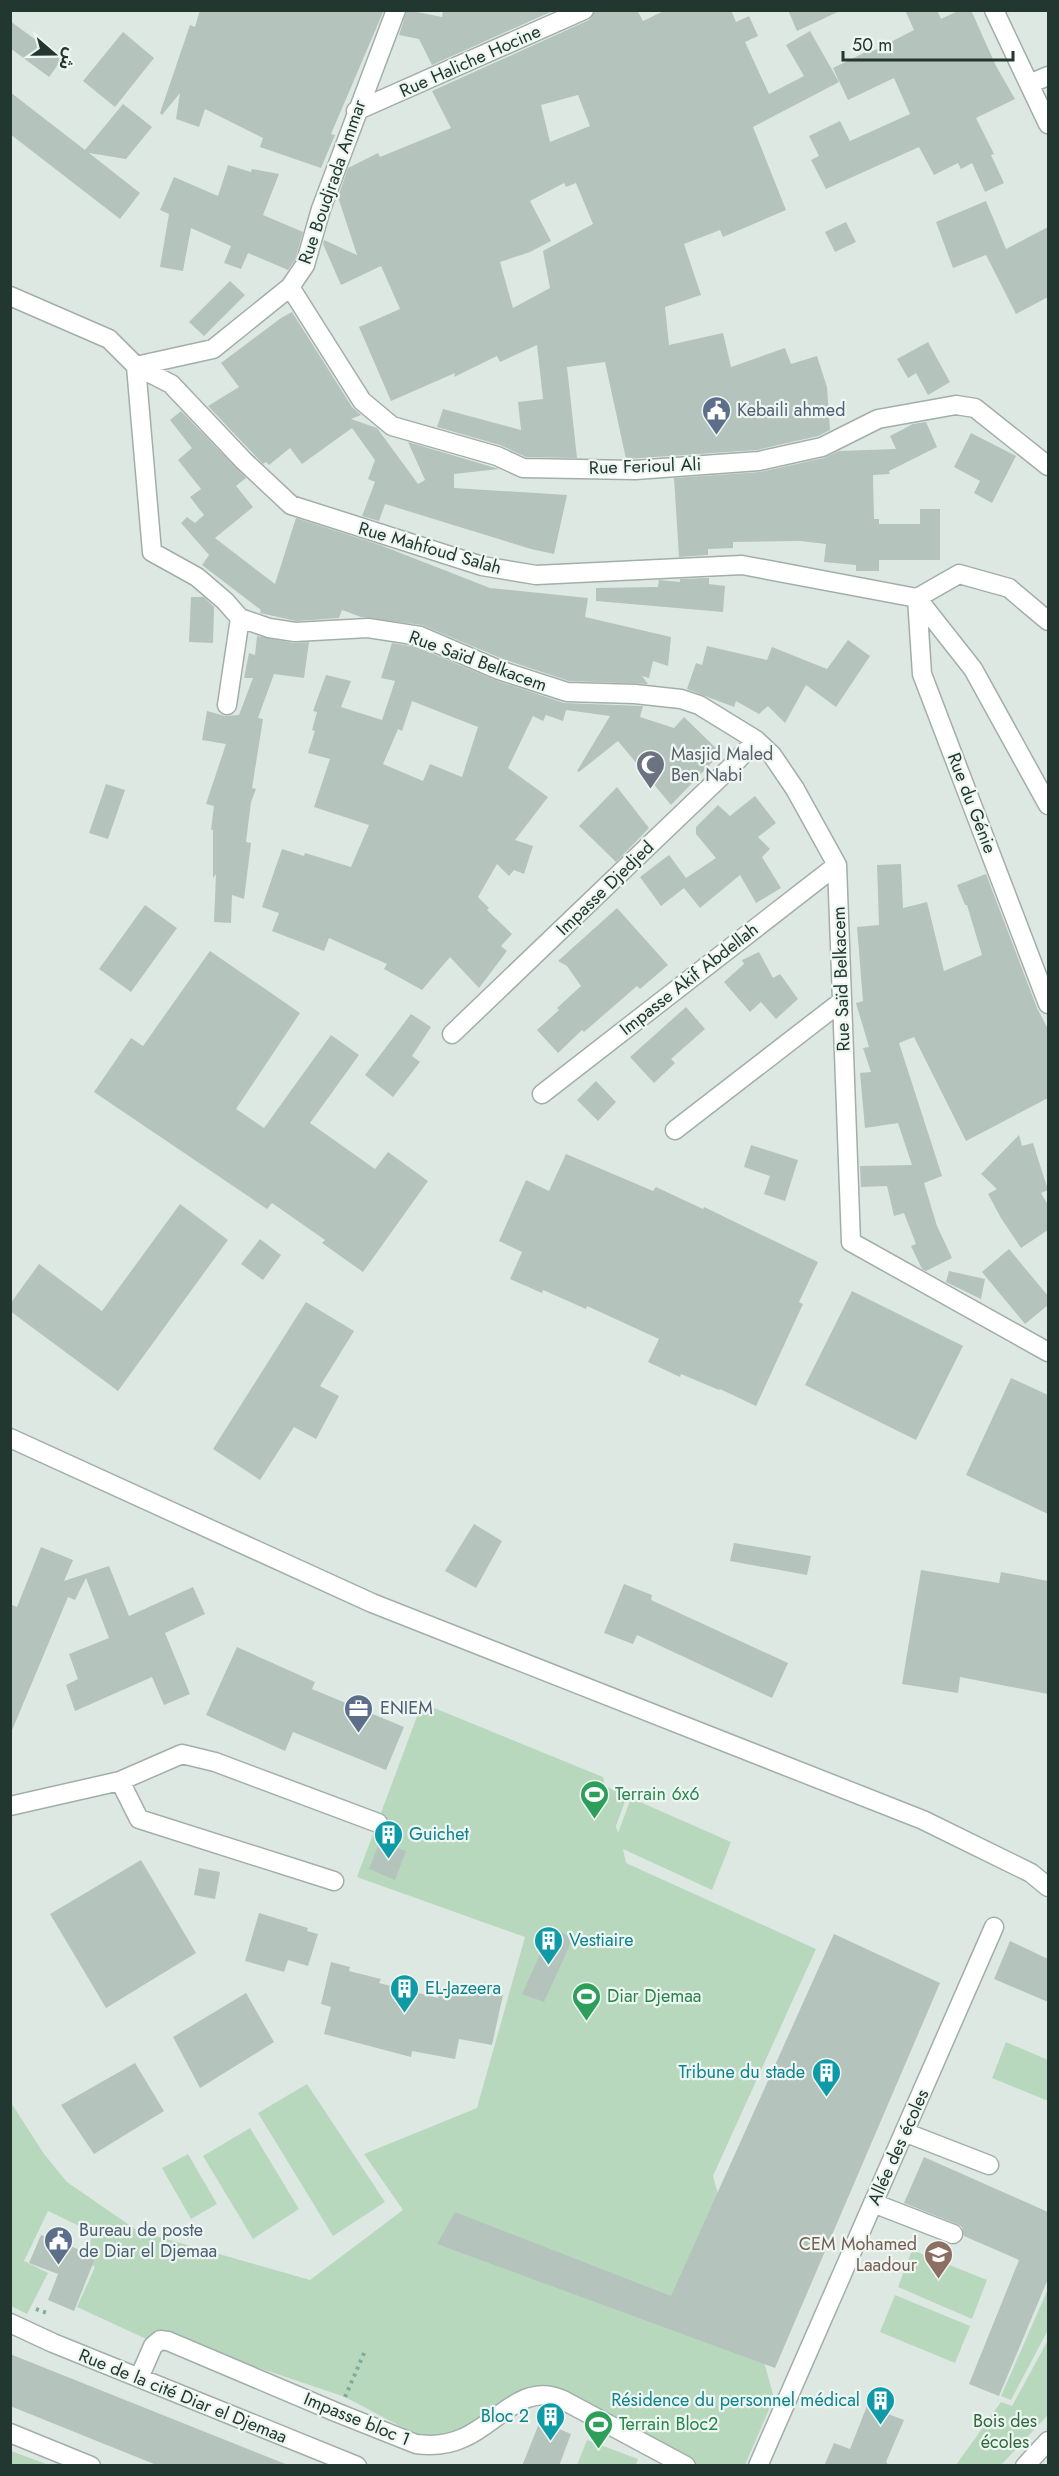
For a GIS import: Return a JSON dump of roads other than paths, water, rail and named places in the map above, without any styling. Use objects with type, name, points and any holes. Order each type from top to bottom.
[{"type":"street","name":"Rue Boudjrada Ammar","points":[[136,366],[213,349],[290,287],[305,265],[321,209],[356,111],[396,10]]},
{"type":"street","name":"Rue Haliche Hocine","points":[[356,111],[584,10]]},
{"type":"street","points":[[994,10],[1048,124]]},
{"type":"street","points":[[1029,84],[1048,76]]},
{"type":"street","name":"Rue Ferioul Ali","points":[[290,287],[362,401],[392,426],[497,456],[523,468],[635,470],[759,461],[822,447],[878,419],[956,405],[975,408],[1048,466]]},
{"type":"street","name":"Rue Mahfoud Salah","points":[[10,296],[108,339],[136,366],[171,384],[244,461],[291,505],[482,566],[536,575],[742,565],[917,598]]},
{"type":"street","name":"Rue Saïd Belkacem","points":[[136,366],[152,552],[197,577],[225,601],[240,618],[268,628],[295,632],[368,628],[420,636],[499,670],[567,692],[635,694],[690,702],[699,705],[756,740],[772,755],[795,789],[837,865],[851,1242],[1048,1352]]},
{"type":"street","points":[[1048,622],[1009,588],[960,574],[917,598],[973,669],[1048,806]]},
{"type":"street","name":"Rue du Génie","points":[[917,598],[922,674],[1048,1004]]},
{"type":"street","points":[[227,705],[240,618]]},
{"type":"street","name":"Impasse Djedjed","points":[[452,1034],[732,766],[756,740]]},
{"type":"street","name":"Impasse Akif Abdellah","points":[[542,1094],[837,865]]},
{"type":"street","points":[[675,1130],[842,1001]]},
{"type":"street","points":[[10,1438],[372,1603],[923,1820],[1031,1873],[1048,1887]]},
{"type":"street","points":[[10,1806],[120,1781],[182,1754],[215,1762],[378,1823]]},
{"type":"street","points":[[120,1781],[139,1819],[334,1881]]},
{"type":"street","name":"Allée des écoles","points":[[758,2466],[994,1928]]},
{"type":"street","points":[[904,2132],[989,2165]]},
{"type":"street","points":[[873,2203],[953,2234]]},
{"type":"street","name":"Rue de la cité Diar el Djemaa","points":[[10,2323],[53,2343],[357,2466]]},
{"type":"street","name":"Impasse bloc 1","points":[[139,2378],[153,2346],[160,2340],[168,2340],[338,2413],[417,2444],[428,2445],[453,2442],[464,2438],[518,2402],[536,2395],[545,2395],[563,2400],[686,2466]]},
{"type":"street","points":[[10,2433],[91,2466]]},
{"type":"street","points":[[1025,2466],[1048,2441]]},
{"type":"place","name":"Kebaili ahmed","points":[[716,436]]},
{"type":"place","name":"Masjid Maled Ben Nabi","points":[[650,790]]},
{"type":"place","name":"ENIEM","points":[[359,1734]]},
{"type":"place","name":"Terrain 6x6","points":[[594,1820]]},
{"type":"place","name":"Guichet","points":[[388,1860]]},
{"type":"place","name":"Vestiaire","points":[[548,1966]]},
{"type":"place","name":"EL-Jazeera","points":[[404,2014]]},
{"type":"place","name":"Diar Djemaa","points":[[586,2022]]},
{"type":"place","name":"Tribune du stade","points":[[826,2098]]},
{"type":"place","name":"Bureau de poste de Diar el Djemaa","points":[[58,2266]]},
{"type":"place","name":"CEM Mohamed Laadour","points":[[938,2280]]},
{"type":"place","name":"Résidence du personnel médical","points":[[881,2426]]},
{"type":"place","name":"Bloc 2","points":[[550,2442]]},
{"type":"place","name":"Terrain Bloc2","points":[[598,2450]]},
{"type":"park label","name":"Bois des écoles","points":[[1005,2431]]}]
